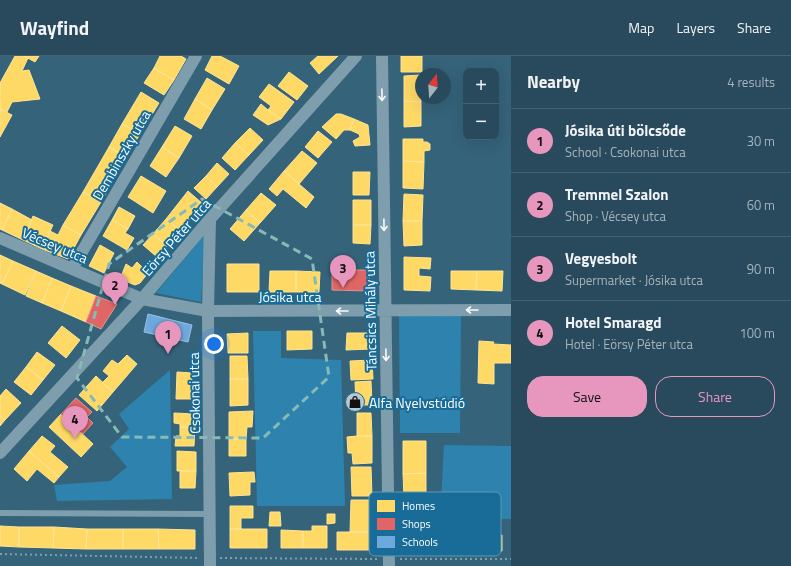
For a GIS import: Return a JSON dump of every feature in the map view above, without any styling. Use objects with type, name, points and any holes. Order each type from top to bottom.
[{"type":"street","name":"Dembinszky utca","points":[[72,269],[196,56]]},
{"type":"street","name":"Eörsy Péter utca","points":[[0,453],[142,299],[210,219],[356,56]]},
{"type":"street","name":"Táncsics Mihály utca","points":[[382,56],[388,492]]},
{"type":"street","name":"Csokonai utca","points":[[210,219],[208,311],[210,562]]},
{"type":"street","name":"Vécsey utca","points":[[0,238],[142,299]]},
{"type":"street","name":"Jósika utca","points":[[142,299],[208,311],[511,310]]},
{"type":"lane","points":[[0,513],[210,514]]},
{"type":"path","points":[[0,554],[210,562],[389,562],[511,559]]},
{"type":"highlighted area","points":[[202,199],[312,259],[329,377],[263,438],[122,437],[77,378],[109,264]]},
{"type":"shaded area","points":[[205,234],[201,302],[156,293]]},
{"type":"shaded area","points":[[399,313],[461,313],[460,433],[400,433]]},
{"type":"shaded area","points":[[253,331],[281,331],[281,358],[341,360],[345,506],[257,506]]},
{"type":"shaded area","points":[[170,370],[172,499],[57,501],[54,485],[110,481],[127,467],[110,447],[129,429],[119,414]]},
{"type":"shaded area","points":[[444,445],[511,446],[511,519],[501,519],[501,492],[441,492]]},
{"type":"building: Homes","points":[[15,56],[24,56],[28,58],[22,71],[29,70],[40,99],[12,102],[7,112],[0,109],[0,83]]},
{"type":"building: Homes","points":[[24,56],[39,56],[35,62]]},
{"type":"building: Homes","points":[[160,56],[181,56],[186,59],[174,80],[154,68]]},
{"type":"building: Homes","points":[[212,56],[220,56],[239,66],[229,84],[205,70]]},
{"type":"building: Homes","points":[[318,56],[338,56],[319,74],[310,63]]},
{"type":"building: Homes","points":[[401,56],[422,56],[422,68],[415,68],[415,72],[401,72]]},
{"type":"building: Homes","points":[[154,68],[174,80],[164,95],[144,83]]},
{"type":"building: Homes","points":[[289,72],[308,86],[297,100],[278,86]]},
{"type":"building: Homes","points":[[415,75],[415,102],[404,101],[404,76]]},
{"type":"building: Homes","points":[[207,78],[225,89],[212,110],[195,99]]},
{"type":"building: Homes","points":[[269,84],[294,102],[281,119],[268,110],[271,106],[259,97]]},
{"type":"building: Homes","points":[[141,92],[159,103],[140,134],[122,124]]},
{"type":"building: Homes","points":[[195,99],[212,110],[201,129],[184,119]]},
{"type":"building: Homes","points":[[404,101],[415,102],[415,104],[421,104],[421,126],[404,127]]},
{"type":"building: Homes","points":[[261,104],[281,119],[268,125],[253,115]]},
{"type":"building: Homes","points":[[0,109],[12,115],[0,137]]},
{"type":"building: Homes","points":[[336,114],[341,114],[354,119],[350,130],[344,130],[336,139],[322,127]]},
{"type":"building: Homes","points":[[354,119],[368,125],[370,145],[355,146],[353,141],[360,137],[359,134],[350,130]]},
{"type":"building: Homes","points":[[122,124],[140,134],[126,157],[109,147]]},
{"type":"building: Homes","points":[[175,126],[192,136],[179,158],[162,147]]},
{"type":"building: Homes","points":[[250,128],[263,140],[249,155],[235,143]]},
{"type":"building: Homes","points":[[318,131],[332,142],[318,158],[305,147]]},
{"type":"building: Homes","points":[[403,139],[423,139],[423,142],[430,144],[430,150],[424,151],[424,162],[403,161]]},
{"type":"building: Homes","points":[[235,143],[249,155],[235,170],[222,158]]},
{"type":"building: Homes","points":[[109,147],[126,157],[101,202],[83,192]]},
{"type":"building: Homes","points":[[162,147],[179,158],[166,177],[150,166]]},
{"type":"building: Homes","points":[[302,151],[317,163],[299,184],[284,171]]},
{"type":"building: Homes","points":[[403,161],[424,162],[423,189],[403,188]]},
{"type":"building: Homes","points":[[217,163],[229,174],[217,187],[206,176]]},
{"type":"building: Homes","points":[[284,171],[314,197],[306,208],[283,189],[277,196],[269,189]]},
{"type":"building: Homes","points":[[353,172],[370,172],[369,195],[353,195]]},
{"type":"building: Homes","points":[[141,176],[166,191],[153,213],[128,197]]},
{"type":"building: Homes","points":[[206,176],[217,187],[206,199],[194,188]]},
{"type":"building: Homes","points":[[188,191],[203,204],[180,231],[166,219]]},
{"type":"building: Homes","points":[[83,192],[101,202],[81,235],[63,225]]},
{"type":"building: Homes","points":[[261,193],[276,205],[260,223],[246,210]]},
{"type":"building: Homes","points":[[404,194],[423,195],[422,221],[403,221]]},
{"type":"building: Homes","points":[[353,200],[371,200],[371,225],[353,225]]},
{"type":"building: Homes","points":[[0,203],[12,209],[2,230],[0,229]]},
{"type":"building: Homes","points":[[119,207],[135,216],[128,229],[112,220]]},
{"type":"building: Homes","points":[[12,209],[32,220],[23,240],[2,230]]},
{"type":"building: Homes","points":[[246,210],[260,223],[244,241],[230,229]]},
{"type":"building: Homes","points":[[33,216],[53,225],[42,249],[23,240]]},
{"type":"building: Homes","points":[[166,219],[180,231],[167,246],[153,234]]},
{"type":"building: Homes","points":[[112,220],[128,229],[125,233],[134,238],[127,250],[103,236]]},
{"type":"building: Homes","points":[[403,221],[422,221],[422,245],[404,246]]},
{"type":"building: Homes","points":[[63,225],[81,235],[68,259],[42,249],[50,231],[58,235]]},
{"type":"building: Homes","points":[[353,225],[371,225],[370,244],[353,243]]},
{"type":"building: Homes","points":[[153,234],[167,246],[157,257],[143,245]]},
{"type":"building: Homes","points":[[100,245],[114,253],[104,273],[89,266]]},
{"type":"building: Homes","points":[[0,255],[13,261],[2,284],[0,283]]},
{"type":"building: Homes","points":[[404,257],[431,258],[430,269],[419,268],[419,276],[431,277],[430,291],[404,290]]},
{"type":"building: Homes","points":[[13,261],[36,271],[25,295],[2,284]]},
{"type":"building: Homes","points":[[137,262],[148,273],[140,283],[135,285],[120,279],[126,264],[132,268]]},
{"type":"building: Homes","points":[[227,264],[259,264],[259,292],[227,292]]},
{"type":"building: Homes","points":[[36,271],[52,278],[42,303],[26,296]]},
{"type":"building: Homes","points":[[270,271],[296,271],[296,292],[269,292]]},
{"type":"building: Homes","points":[[296,271],[320,272],[319,292],[296,292]]},
{"type":"building: Homes","points":[[451,271],[477,271],[476,290],[451,289]]},
{"type":"building: Homes","points":[[477,271],[503,271],[502,291],[476,290]]},
{"type":"building: Homes","points":[[52,278],[71,286],[61,311],[42,303]]},
{"type":"building: Homes","points":[[71,286],[96,296],[86,322],[61,311]]},
{"type":"building: Homes","points":[[62,326],[80,340],[66,358],[48,343]]},
{"type":"building: Homes","points":[[287,331],[312,331],[312,349],[287,350]]},
{"type":"building: Homes","points":[[248,333],[248,353],[228,353],[227,334]]},
{"type":"building: Homes","points":[[347,333],[371,333],[371,349],[346,350]]},
{"type":"building: Homes","points":[[479,341],[494,342],[493,344],[511,345],[511,363],[494,363],[494,384],[478,383]]},
{"type":"building: Homes","points":[[37,352],[55,365],[43,380],[26,367]]},
{"type":"building: Homes","points":[[127,355],[137,364],[113,392],[102,383],[109,376],[103,371],[112,360],[118,364]]},
{"type":"building: Homes","points":[[230,356],[247,356],[248,379],[230,379]]},
{"type":"building: Homes","points":[[372,360],[373,379],[351,380],[350,361]]},
{"type":"building: Homes","points":[[26,367],[43,380],[31,395],[14,382]]},
{"type":"building: Homes","points":[[177,372],[192,373],[191,399],[176,399]]},
{"type":"building: Homes","points":[[96,376],[113,392],[97,411],[79,395]]},
{"type":"building: Homes","points":[[230,379],[248,379],[248,405],[230,406]]},
{"type":"building: Homes","points":[[371,381],[372,405],[356,405],[355,382]]},
{"type":"building: Homes","points":[[6,389],[21,403],[5,420],[0,415],[0,396]]},
{"type":"building: Homes","points":[[253,411],[252,427],[247,427],[246,439],[229,439],[229,412]]},
{"type":"building: Homes","points":[[174,413],[196,414],[195,428],[180,427],[180,424],[174,423]]},
{"type":"building: Homes","points":[[357,413],[371,413],[372,436],[357,436]]},
{"type":"building: Homes","points":[[61,414],[93,444],[81,457],[49,427]]},
{"type":"building: Homes","points":[[0,415],[5,420],[0,426]]},
{"type":"building: Homes","points":[[180,427],[195,428],[194,446],[175,446],[176,436],[180,436]]},
{"type":"building: Homes","points":[[42,436],[55,446],[50,452],[68,467],[59,477],[29,451]]},
{"type":"building: Homes","points":[[372,436],[372,463],[353,464],[352,453],[348,453],[347,437]]},
{"type":"building: Homes","points":[[229,439],[246,439],[246,456],[229,456]]},
{"type":"building: Homes","points":[[403,441],[426,441],[426,473],[403,474]]},
{"type":"building: Homes","points":[[29,451],[59,477],[54,483],[37,469],[27,481],[14,469]]},
{"type":"building: Homes","points":[[177,451],[196,452],[196,471],[177,471]]},
{"type":"building: Homes","points":[[351,467],[371,467],[372,492],[369,492],[369,496],[352,496]]},
{"type":"building: Homes","points":[[180,471],[196,471],[195,488],[180,488]]},
{"type":"building: Homes","points":[[254,472],[255,482],[250,482],[250,495],[230,496],[229,473]]},
{"type":"building: Homes","points":[[426,473],[426,492],[404,492],[403,474]]},
{"type":"building: Homes","points":[[351,500],[369,500],[369,532],[350,532]]},
{"type":"building: Homes","points":[[230,506],[253,506],[253,518],[241,518],[241,529],[230,529]]},
{"type":"building: Homes","points":[[270,512],[280,512],[281,526],[269,526]]},
{"type":"building: Homes","points":[[327,514],[335,514],[335,523],[327,524]]},
{"type":"building: Homes","points":[[0,526],[19,527],[19,547],[0,546]]},
{"type":"building: Homes","points":[[312,526],[327,526],[327,548],[303,548],[303,531],[312,531]]},
{"type":"building: Homes","points":[[19,527],[54,527],[53,548],[19,547]]},
{"type":"building: Homes","points":[[54,527],[87,529],[86,549],[53,548]]},
{"type":"building: Homes","points":[[87,529],[123,529],[123,549],[86,549]]},
{"type":"building: Homes","points":[[123,529],[158,529],[159,549],[123,549]]},
{"type":"building: Homes","points":[[158,529],[195,530],[195,549],[159,549]]},
{"type":"building: Homes","points":[[230,529],[267,529],[267,548],[230,548]]},
{"type":"building: Homes","points":[[281,530],[303,531],[303,548],[281,548]]},
{"type":"building: Homes","points":[[337,532],[369,532],[369,550],[337,550]]},
{"type":"building: Homes","points":[[501,535],[502,535],[501,551]]},
{"type":"building: Shops","points":[[332,270],[370,270],[369,291],[332,290]]},
{"type":"building: Shops","points":[[96,296],[117,304],[101,329],[86,322]]},
{"type":"building: Shops","points":[[76,398],[92,412],[87,417],[93,423],[83,434],[61,414]]},
{"type":"building: Schools","points":[[148,314],[192,325],[188,342],[144,332]]},
{"type":"place","name":"Vegyesbolt","points":[[343,288]]},
{"type":"place","name":"Tremmel Szalon","points":[[115,305]]},
{"type":"place","name":"Jósika úti bölcsőde","points":[[168,354]]},
{"type":"place","name":"Alfa Nyelvstúdió","points":[[355,402]]},
{"type":"place","name":"Hotel Smaragd","points":[[75,439]]}]
